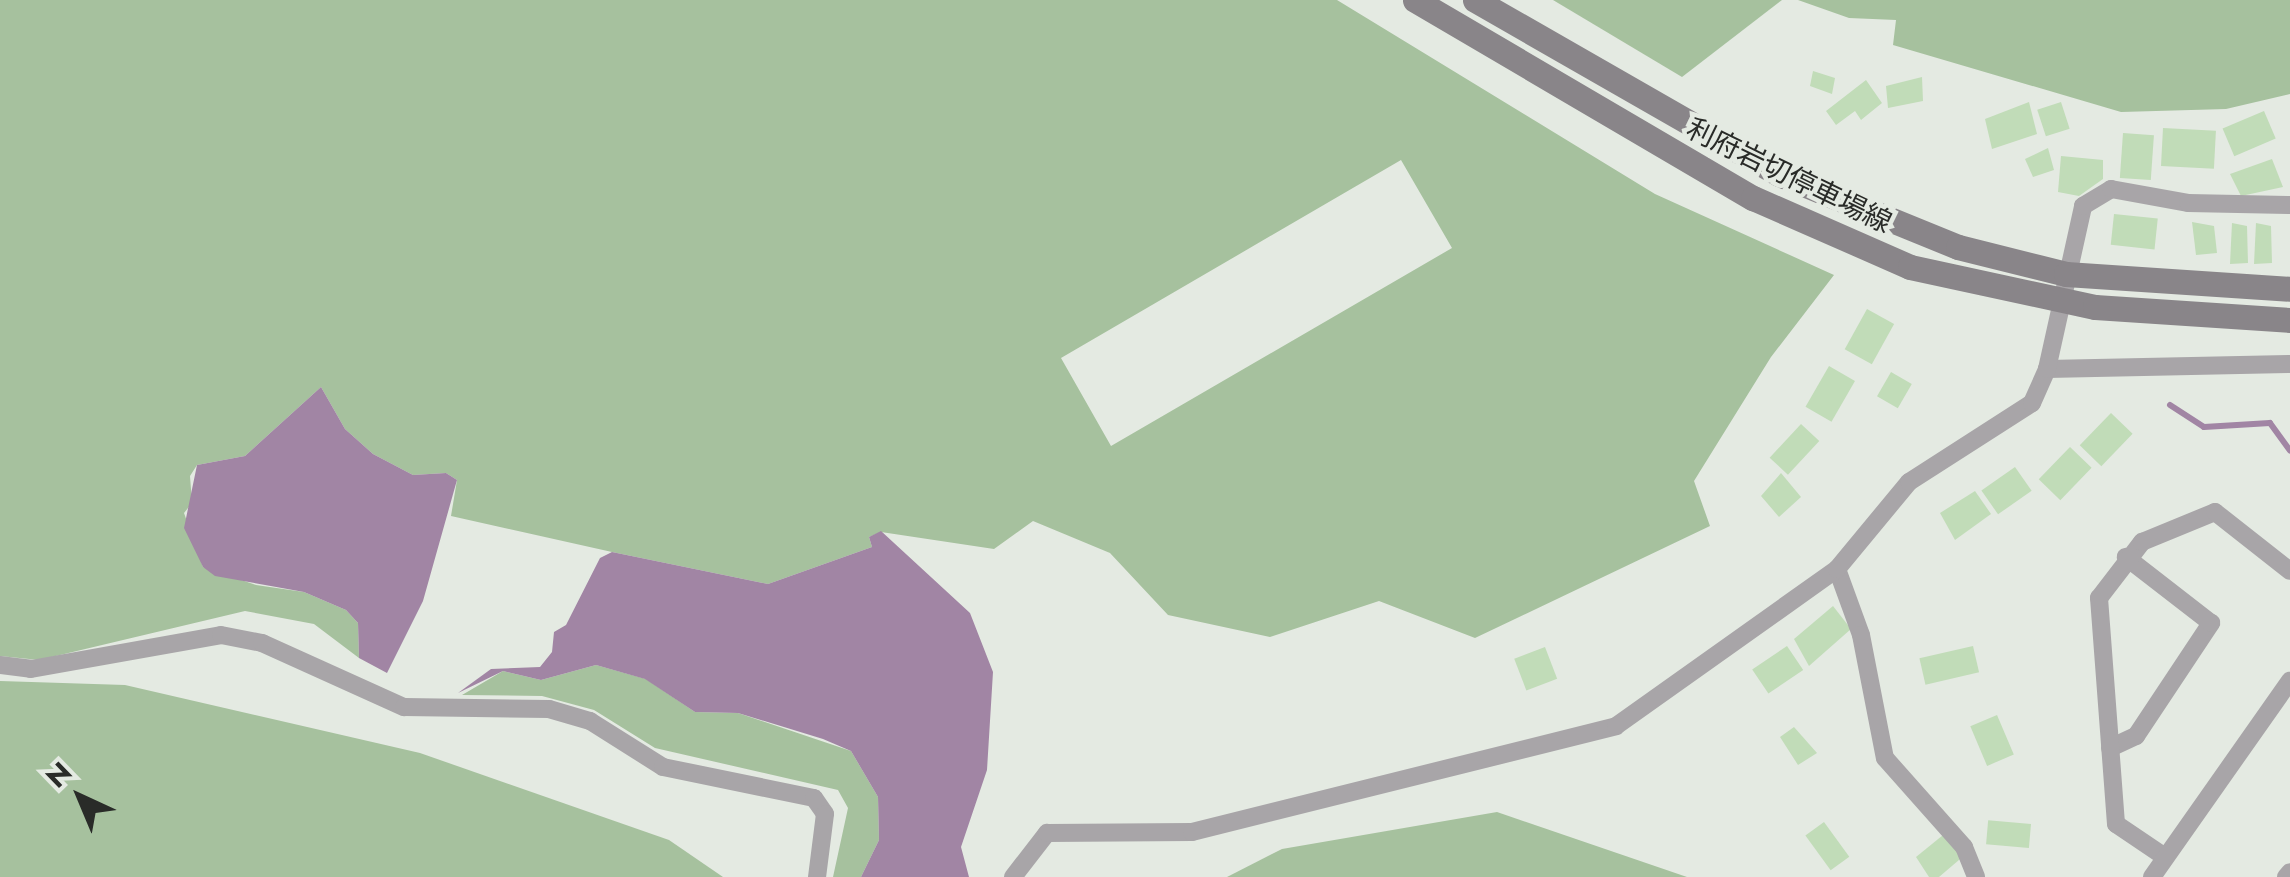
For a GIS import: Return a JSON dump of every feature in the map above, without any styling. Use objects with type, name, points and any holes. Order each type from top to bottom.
[{"type":"main road","name":"利府岩切停車場線","points":[[1415,0],[1635,132],[1831,236],[1910,266],[2060,301],[2215,319],[2290,320]]},
{"type":"main road","name":"利府岩切停車場線","points":[[1476,0],[1779,174],[1958,247],[2066,274],[2290,289]]},
{"type":"street","points":[[1013,877],[1047,833],[1192,832],[1616,726],[1836,569],[1908,482],[2032,403],[2047,368],[2083,206],[2111,190],[2188,203],[2290,205]]},
{"type":"street","points":[[2047,368],[2290,364]]},
{"type":"street","points":[[2165,857],[2116,824],[2099,598],[2126,557],[2142,542],[2215,512],[2290,571]]},
{"type":"street","points":[[2110,748],[2136,736],[2210,623],[2126,557]]},
{"type":"street","points":[[1836,569],[1861,635],[1885,758],[1964,847],[1976,877]]},
{"type":"street","points":[[0,665],[31,668],[221,635],[262,643],[404,706],[549,709],[590,721],[663,767],[814,798],[825,814],[817,877]]},
{"type":"street","points":[[2152,877],[2290,680]]},
{"type":"green space","points":[[0,0],[1337,0],[1655,194],[1834,275],[1771,357],[1694,481],[1710,526],[1475,638],[1379,601],[1270,637],[1168,615],[1110,553],[1033,521],[994,549],[881,532],[869,537],[872,547],[768,584],[612,552],[451,516],[457,480],[446,473],[413,475],[373,454],[345,429],[321,387],[245,456],[197,465],[190,476],[192,503],[184,513],[203,567],[256,585],[304,592],[346,610],[358,623],[359,658],[314,624],[245,611],[39,660],[0,656]],"holes":[[[1401,160],[1452,248],[1111,446],[1061,358]]]},
{"type":"green space","points":[[1553,0],[1782,0],[1682,77]]},
{"type":"green space","points":[[1798,0],[2290,0],[2290,94],[2226,109],[2121,112],[1893,45],[1896,20],[1849,18]]},
{"type":"green space","points":[[596,665],[646,679],[695,712],[738,713],[851,751],[878,797],[879,840],[861,877],[833,877],[848,808],[838,790],[655,748],[594,710],[542,696],[462,695],[503,671],[541,680]]},
{"type":"green space","points":[[0,681],[125,685],[420,753],[669,840],[723,877],[0,877]]},
{"type":"green space","points":[[1497,812],[1687,877],[1227,877],[1282,849]]},
{"type":"shaded area","points":[[321,387],[345,429],[373,454],[413,475],[446,473],[457,480],[423,601],[387,673],[359,658],[358,623],[346,610],[304,592],[215,576],[203,567],[184,528],[197,465],[245,456]]},
{"type":"shaded area","points":[[881,531],[970,613],[993,672],[987,770],[961,847],[969,877],[861,877],[879,840],[878,797],[851,751],[823,739],[738,713],[695,712],[645,679],[596,665],[541,680],[503,671],[458,693],[491,669],[540,667],[552,652],[554,632],[566,625],[600,558],[612,552],[768,584],[872,547],[869,537]]},
{"type":"building","points":[[1813,71],[1835,78],[1832,94],[1810,86]]},
{"type":"building","points":[[1922,77],[1923,101],[1888,108],[1886,86]]},
{"type":"building","points":[[1866,80],[1882,103],[1861,120],[1855,111],[1836,125],[1826,111]]},
{"type":"building","points":[[2029,102],[2037,134],[1992,149],[1985,119]]},
{"type":"building","points":[[2061,102],[2070,129],[2046,136],[2037,110]]},
{"type":"building","points":[[2264,111],[2276,139],[2234,156],[2223,129]]},
{"type":"building","points":[[2163,128],[2216,131],[2214,169],[2161,166]]},
{"type":"building","points":[[2123,133],[2154,135],[2151,180],[2120,178]]},
{"type":"building","points":[[2048,148],[2054,170],[2033,177],[2025,159]]},
{"type":"building","points":[[2061,156],[2103,160],[2103,179],[2079,196],[2058,192]]},
{"type":"building","points":[[2272,159],[2283,187],[2241,196],[2230,174]]},
{"type":"building","points":[[2114,214],[2158,219],[2155,249],[2111,245]]},
{"type":"building","points":[[2192,222],[2214,226],[2217,253],[2196,255]]},
{"type":"building","points":[[2232,223],[2247,226],[2248,263],[2230,264]]},
{"type":"building","points":[[2256,223],[2271,226],[2272,263],[2254,264]]},
{"type":"building","points":[[1867,309],[1894,324],[1872,364],[1845,349]]},
{"type":"building","points":[[1829,366],[1855,381],[1831,422],[1806,407]]},
{"type":"building","points":[[1891,372],[1912,384],[1898,408],[1877,396]]},
{"type":"building","points":[[2111,413],[2133,434],[2101,466],[2080,445]]},
{"type":"building","points":[[1801,424],[1819,441],[1788,475],[1770,458]]},
{"type":"building","points":[[2070,447],[2092,468],[2060,500],[2039,479]]},
{"type":"building","points":[[2015,467],[2032,491],[1998,514],[1981,491]]},
{"type":"building","points":[[1781,473],[1801,497],[1779,517],[1761,496]]},
{"type":"building","points":[[1975,491],[1991,514],[1955,540],[1940,513]]},
{"type":"building","points":[[1833,606],[1851,629],[1809,666],[1794,639]]},
{"type":"building","points":[[1787,646],[1803,670],[1768,694],[1752,669]]},
{"type":"building","points":[[1973,646],[1979,672],[1925,685],[1919,658]]},
{"type":"building","points":[[1545,647],[1557,679],[1526,691],[1514,659]]},
{"type":"building","points":[[1997,715],[2014,755],[1987,766],[1970,726]]},
{"type":"building","points":[[1794,727],[1817,753],[1798,765],[1780,737]]},
{"type":"building","points":[[1988,820],[2031,824],[2029,848],[1986,844]]},
{"type":"building","points":[[1824,822],[1849,857],[1831,870],[1805,836]]},
{"type":"building","points":[[1948,831],[1966,854],[1939,877],[1929,877],[1916,857]]},
{"type":"waterway","points":[[2170,405],[2204,427],[2270,423],[2290,451]]}]
